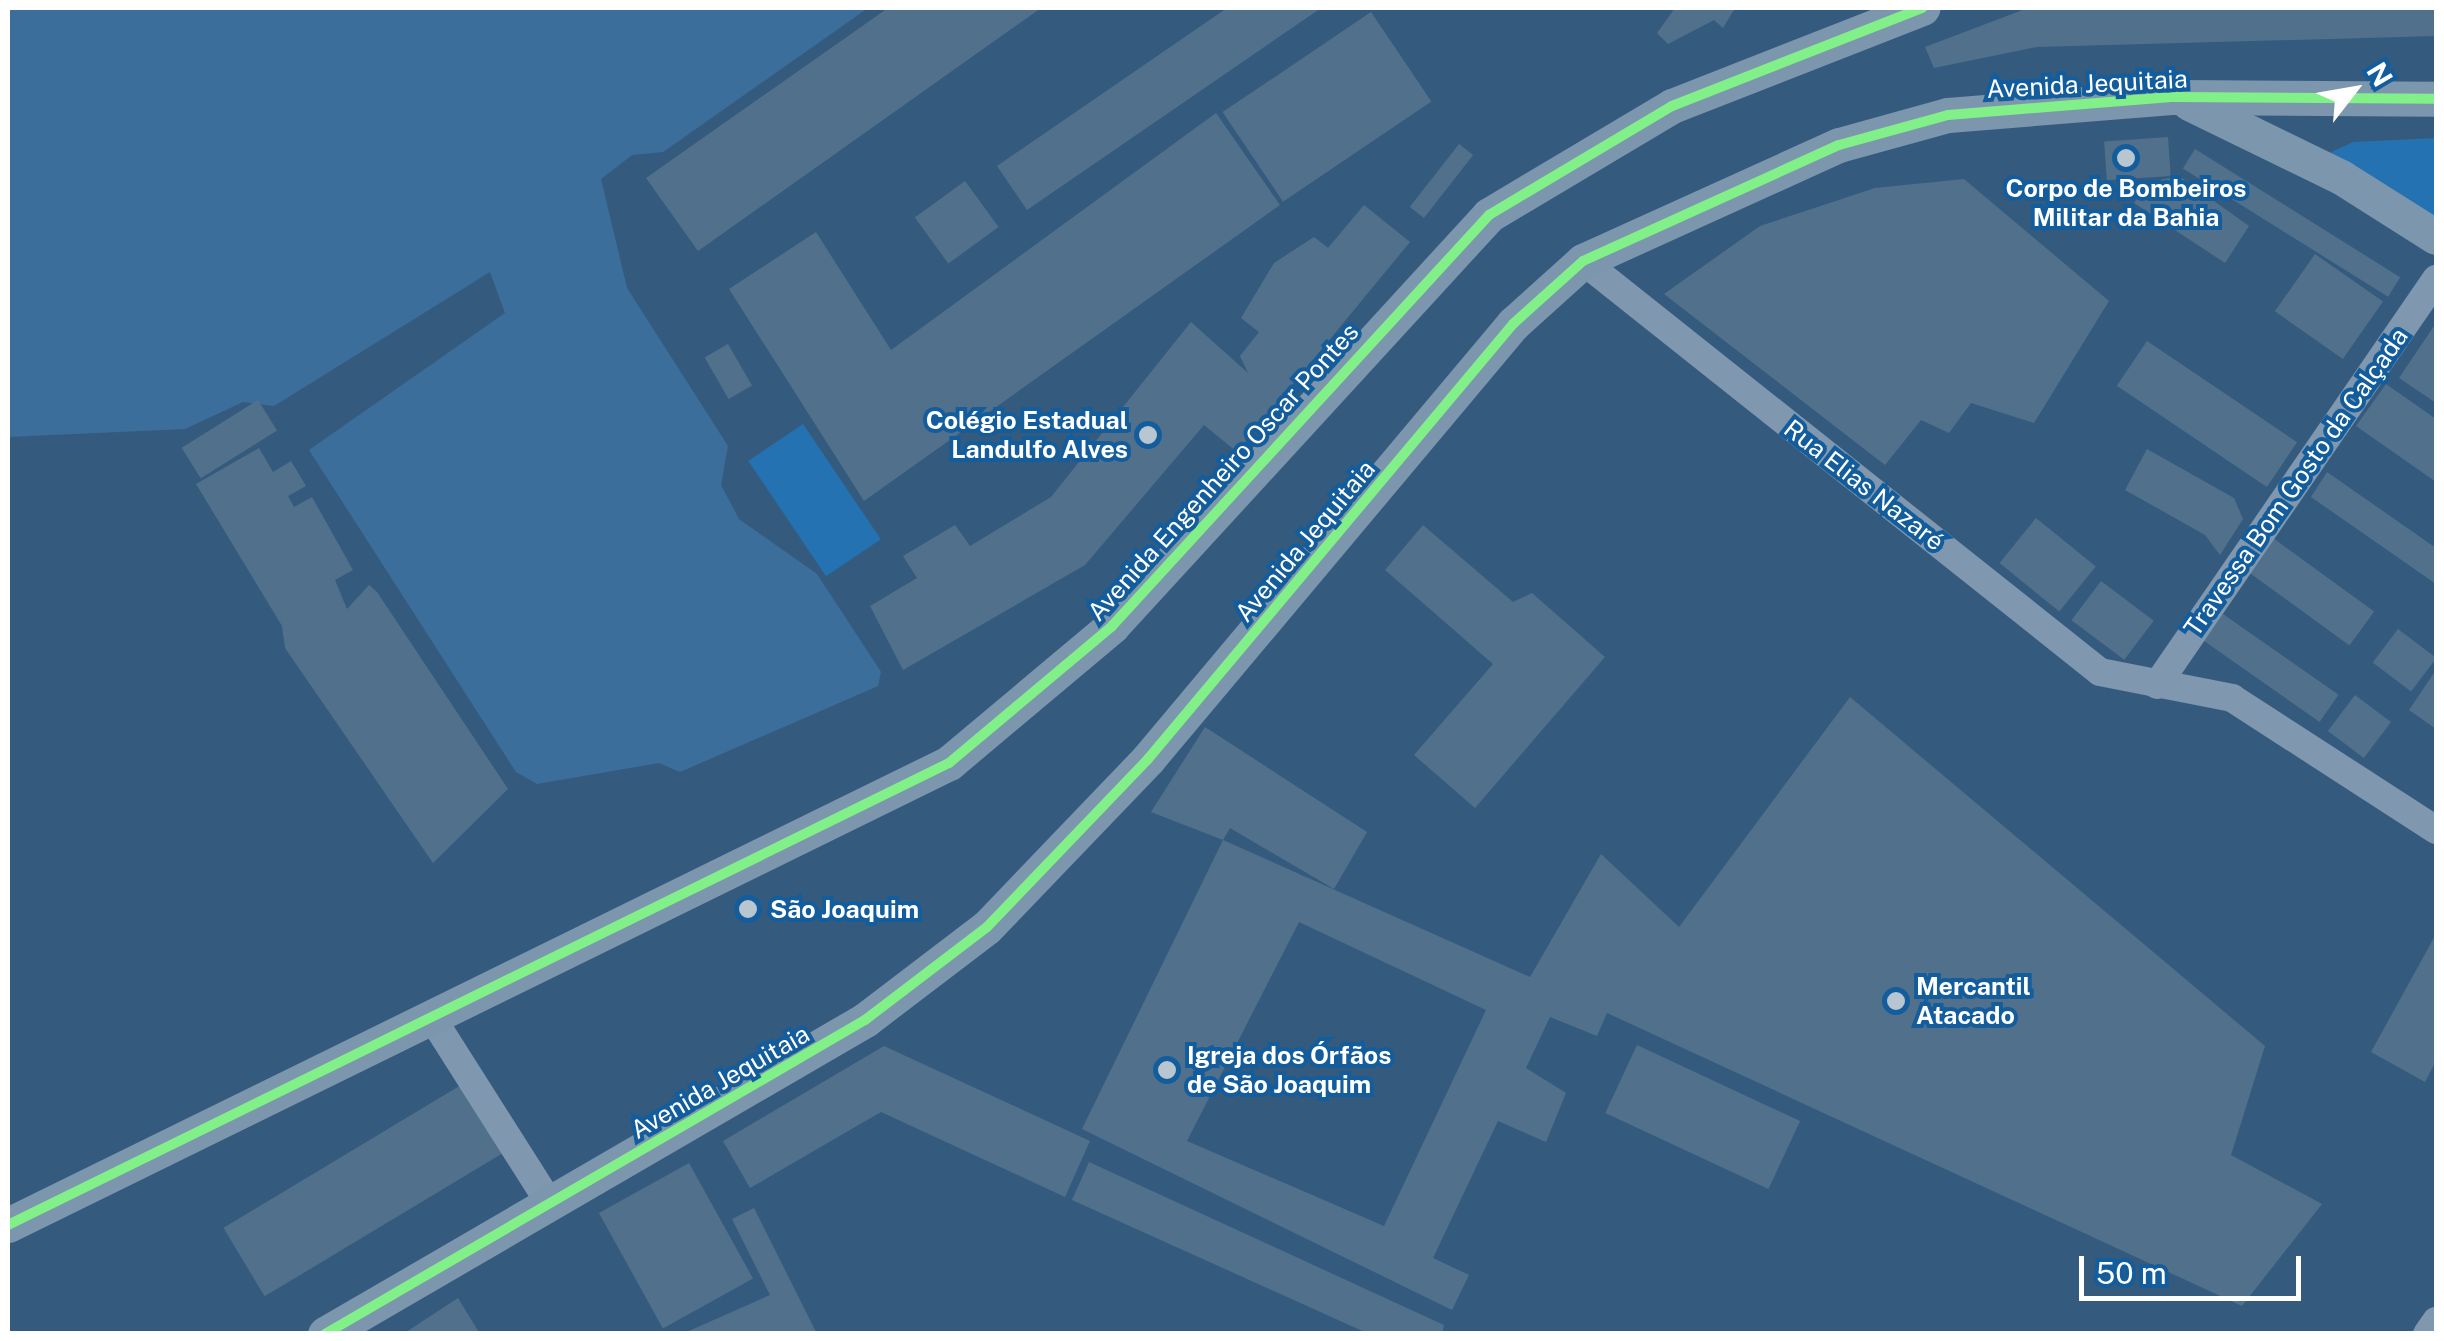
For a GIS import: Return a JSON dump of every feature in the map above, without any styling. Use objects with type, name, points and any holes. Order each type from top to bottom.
[{"type":"main road","name":"Avenida Engenheiro Oscar Pontes","points":[[8,1226],[434,1021],[949,763],[1112,626],[1489,214],[1672,106],[1922,8]]},
{"type":"main road","name":"Avenida Jequitaia","points":[[325,1334],[890,1004],[987,927],[1148,759],[1512,324],[1583,261],[1839,145],[1917,123],[2020,103],[2174,97],[2436,99]]},
{"type":"main road","points":[[2174,97],[2341,177],[2436,237]]},
{"type":"street","name":"Rua Elias Nazaré","points":[[1583,261],[2100,672],[2157,685],[2199,688],[2262,713],[2436,830]]},
{"type":"street","name":"Travessa Bom Gosto da Calçada","points":[[2157,685],[2436,279]]},
{"type":"street","points":[[434,1021],[550,1204]]},
{"type":"street","points":[[2427,1334],[2436,1321]]},
{"type":"shaded area","points":[[8,8],[868,8],[663,152],[632,155],[601,179],[627,288],[728,446],[721,485],[739,519],[817,574],[881,672],[878,686],[680,772],[659,763],[537,784],[516,772],[309,450],[505,313],[490,272],[274,406],[243,402],[185,429],[8,437]]},
{"type":"shaded area","points":[[2436,138],[2436,223],[2323,156],[2353,142]]},
{"type":"shaded area","points":[[803,424],[881,539],[826,576],[748,461]]},
{"type":"building","points":[[888,8],[1041,8],[698,251],[646,178]]},
{"type":"building","points":[[1227,8],[1321,8],[1027,210],[997,166]]},
{"type":"building","points":[[1675,8],[1735,8],[1723,28],[1714,20],[1668,44],[1657,33]]},
{"type":"building","points":[[2028,8],[2436,8],[2436,36],[2037,47],[1934,68],[1925,47]]},
{"type":"building","points":[[1371,12],[1431,102],[1283,202],[1223,112]]},
{"type":"building","points":[[1216,113],[1280,205],[864,501],[729,289],[816,232],[891,350]]},
{"type":"building","points":[[2168,137],[2171,176],[2107,180],[2104,141]]},
{"type":"building","points":[[1459,144],[1473,155],[1424,218],[1410,207]]},
{"type":"building","points":[[2195,149],[2400,277],[2388,297],[2183,169]]},
{"type":"building","points":[[2179,176],[2249,226],[2225,263],[2134,203],[2149,182]]},
{"type":"building","points":[[1964,179],[2109,301],[2034,423],[1971,403],[1949,433],[1921,420],[1885,465],[1664,294],[1760,226],[1875,188]]},
{"type":"building","points":[[965,181],[999,227],[948,264],[915,217]]},
{"type":"building","name":"Colégio Estadual Landulfo Alves","points":[[1364,205],[1410,242],[1237,452],[1204,425],[1085,565],[903,670],[870,606],[917,578],[903,556],[955,525],[970,546],[1051,497],[1191,322],[1248,373],[1240,356],[1259,332],[1241,318],[1274,263],[1314,237],[1328,248]]},
{"type":"building","points":[[2315,254],[2383,302],[2343,359],[2275,311]]},
{"type":"building","points":[[2436,323],[2436,403],[2399,378]]},
{"type":"building","points":[[2147,341],[2297,442],[2267,487],[2117,386]]},
{"type":"building","points":[[728,344],[752,386],[729,399],[705,358]]},
{"type":"building","points":[[2386,384],[2436,419],[2436,482],[2356,426]]},
{"type":"building","points":[[258,400],[277,431],[201,478],[182,448]]},
{"type":"building","points":[[259,448],[273,472],[291,461],[306,486],[288,496],[294,507],[312,497],[353,570],[335,580],[347,609],[369,585],[377,592],[508,789],[433,863],[285,648],[282,626],[196,484]]},
{"type":"building","points":[[2147,449],[2234,498],[2243,519],[2220,555],[2205,535],[2125,490]]},
{"type":"building","points":[[2327,472],[2436,548],[2436,584],[2311,497]]},
{"type":"building","points":[[2036,518],[2096,566],[2059,612],[1999,563]]},
{"type":"building","points":[[1423,525],[1513,602],[1532,593],[1605,657],[1475,808],[1414,755],[1493,664],[1385,570]]},
{"type":"building","points":[[2273,538],[2374,611],[2349,645],[2248,572]]},
{"type":"building","points":[[2101,581],[2154,621],[2124,660],[2072,620]]},
{"type":"building","points":[[2223,614],[2339,695],[2320,722],[2204,641]]},
{"type":"building","points":[[2398,629],[2436,658],[2411,691],[2373,663]]},
{"type":"building","points":[[2436,670],[2436,729],[2409,710]]},
{"type":"building","points":[[2355,695],[2391,722],[2364,758],[2328,731]]},
{"type":"building","name":"Mercantil Atacado","points":[[1850,697],[2265,1046],[2231,1155],[2322,1204],[2242,1306],[1607,1013],[1597,1036],[1550,1017],[1526,1068],[1566,1093],[1546,1142],[1498,1121],[1433,1258],[1469,1275],[1452,1310],[1082,1129],[1223,840],[1530,977],[1601,854],[1679,927]],"holes":[[[1299,922],[1486,1010],[1384,1226],[1187,1141]]]},
{"type":"building","points":[[1205,727],[1367,832],[1334,889],[1230,828],[1223,840],[1151,812]]},
{"type":"building","points":[[2436,934],[2436,1061],[2425,1082],[2371,1052]]},
{"type":"building","points":[[1637,1045],[1800,1121],[1768,1189],[1605,1113]]},
{"type":"building","points":[[884,1046],[1090,1141],[1065,1197],[881,1112],[750,1188],[723,1141]]},
{"type":"building","points":[[466,1082],[507,1151],[265,1296],[223,1228]]},
{"type":"building","points":[[1089,1162],[1444,1325],[1442,1334],[1369,1334],[1072,1200]]},
{"type":"building","points":[[689,1163],[753,1278],[663,1328],[599,1213]]},
{"type":"building","points":[[754,1208],[817,1334],[682,1334],[770,1295],[732,1219]]},
{"type":"building","points":[[458,1298],[480,1334],[403,1334]]},
{"type":"cycle path","points":[[8,1225],[949,763],[1112,626],[1489,215],[1672,106],[1922,8]]},
{"type":"cycle path","points":[[325,1334],[865,1020],[987,927],[1148,759],[1513,324],[1583,261],[1839,145],[1948,115],[2174,97],[2436,99]]},
{"type":"place","name":"Corpo de Bombeiros Militar da Bahia","points":[[2126,158]]},
{"type":"place","name":"Colégio Estadual Landulfo Alves","points":[[1148,435]]},
{"type":"place","name":"São Joaquim","points":[[748,909]]},
{"type":"place","name":"Mercantil Atacado","points":[[1896,1001]]},
{"type":"place","name":"Igreja dos Órfãos de São Joaquim","points":[[1167,1070]]}]
